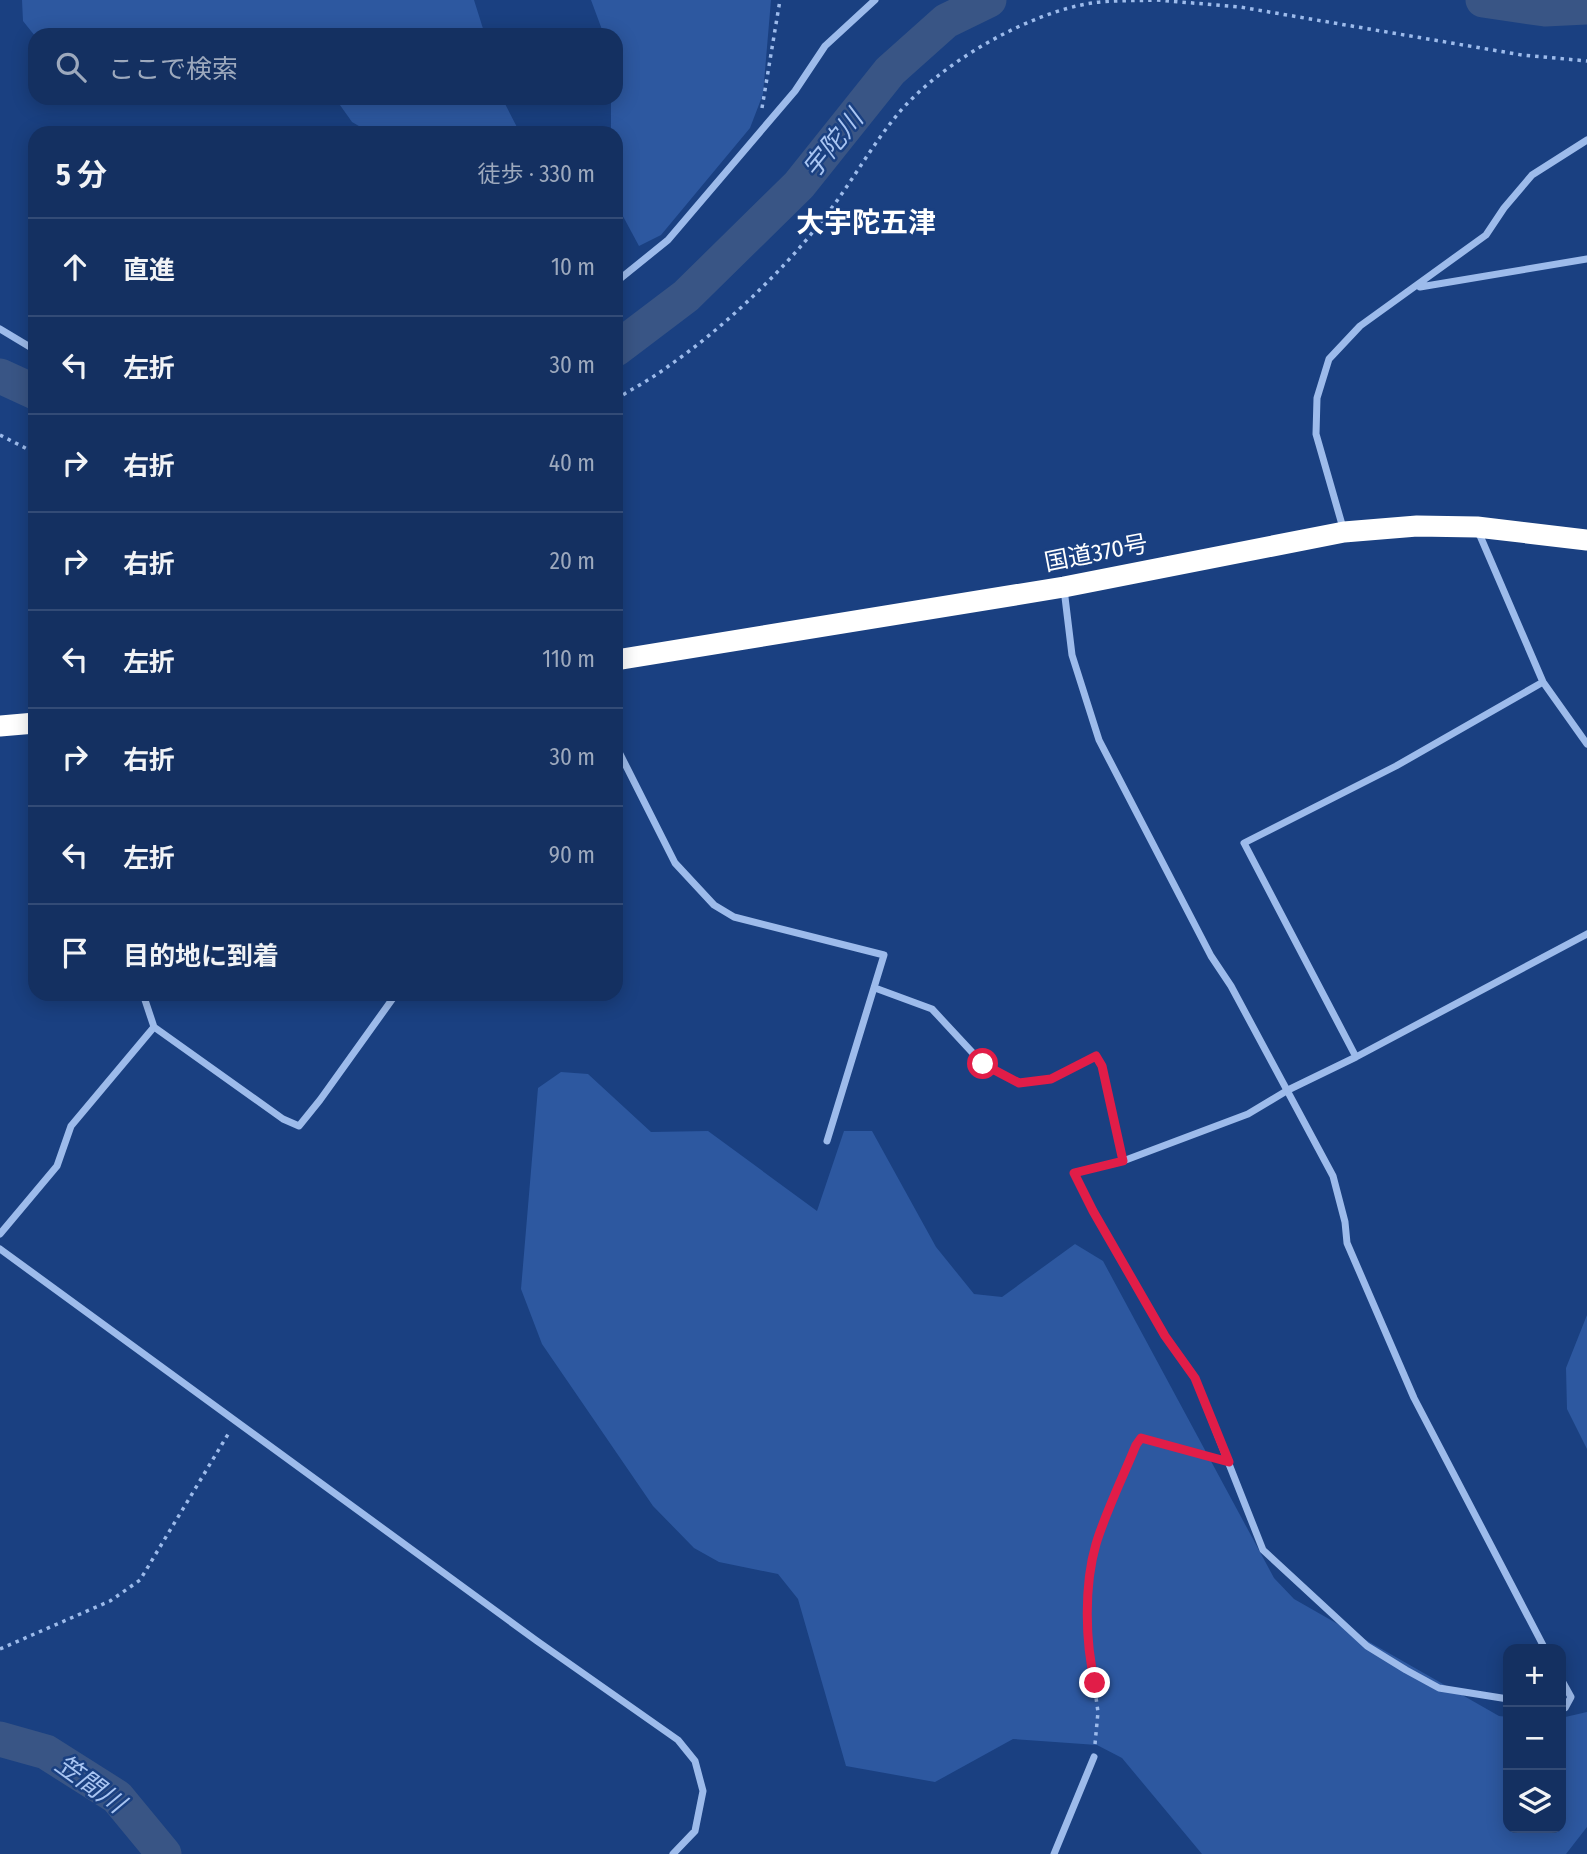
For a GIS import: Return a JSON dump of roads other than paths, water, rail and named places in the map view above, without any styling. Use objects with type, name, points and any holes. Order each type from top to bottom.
[{"type":"highway","name":"国道370号","points":[[623,659],[1064,587],[1344,533],[1417,526],[1477,527],[1587,540]]},
{"type":"highway","points":[[0,726],[28,724]]},
{"type":"street","points":[[623,276],[668,240],[794,91],[825,46],[875,0]]},
{"type":"street","points":[[1344,533],[1316,434],[1317,398],[1329,359],[1360,326],[1486,236],[1504,208],[1532,174],[1587,140]]},
{"type":"street","points":[[1416,288],[1587,259]]},
{"type":"street","points":[[0,329],[28,346]]},
{"type":"street","points":[[1477,527],[1543,682],[1587,744]]},
{"type":"street","points":[[1064,587],[1072,655],[1099,740],[1211,956],[1231,986],[1333,1176],[1345,1222],[1347,1244],[1414,1398],[1542,1644]]},
{"type":"street","points":[[1356,1057],[1244,844],[1396,765],[1543,682]]},
{"type":"street","points":[[623,760],[675,863],[714,905],[734,916],[884,955],[827,1141]]},
{"type":"street","points":[[1503,1698],[1439,1688],[1367,1646],[1263,1550],[1195,1378],[1165,1336],[1074,1173],[1123,1161],[1248,1114],[1288,1090],[1356,1057],[1587,934]]},
{"type":"street","points":[[875,989],[932,1009],[983,1064],[1019,1083],[1051,1079],[1096,1056],[1102,1066],[1123,1161]]},
{"type":"street","points":[[145,1001],[154,1027],[282,1119],[299,1126],[391,1001]]},
{"type":"street","points":[[0,1234],[57,1166],[71,1126],[154,1027]]},
{"type":"street","points":[[0,1248],[537,1641],[678,1740],[695,1761],[703,1791],[695,1831],[673,1854]]},
{"type":"street","points":[[1566,1689],[1570,1697],[1566,1706]]},
{"type":"street","points":[[1054,1854],[1094,1757]]},
{"type":"waterway","name":"宇陀川","points":[[623,344],[686,296],[799,185],[890,71],[946,21],[989,0]]},
{"type":"waterway","name":"宇陀川","points":[[1483,0],[1545,9],[1587,7]]},
{"type":"waterway","name":"宇陀川","points":[[0,376],[28,389]]},
{"type":"waterway","name":"笠間川","points":[[0,1739],[46,1752],[117,1797],[164,1854]]},
{"type":"district","name":"大宇陀五津","points":[[866,222]]}]
